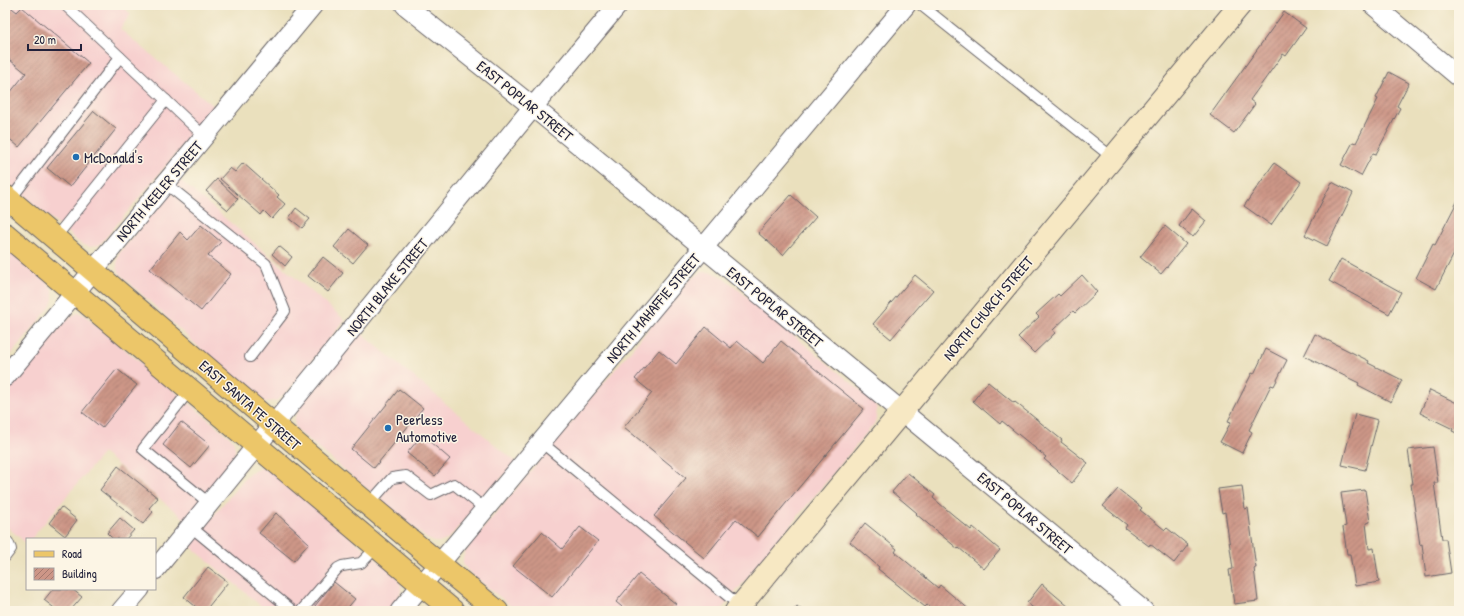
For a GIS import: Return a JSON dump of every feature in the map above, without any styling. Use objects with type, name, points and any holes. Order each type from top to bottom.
[{"type":"main road","name":"EAST SANTA FE STREET","points":[[8,198],[274,426],[497,611]]},
{"type":"main road","name":"EAST SANTA FE STREET","points":[[5,234],[453,611]]},
{"type":"street","name":"NORTH KEELER STREET","points":[[5,377],[313,5]]},
{"type":"street","name":"EAST POPLAR STREET","points":[[405,5],[533,107],[1144,611]]},
{"type":"street","name":"NORTH BLAKE STREET","points":[[156,569],[618,5]]},
{"type":"street","name":"NORTH MAHAFFIE STREET","points":[[400,611],[906,5]]},
{"type":"street","name":"NORTH CHURCH STREET","points":[[738,608],[1240,5]]},
{"type":"street","points":[[1373,5],[1459,77]]},
{"type":"street","points":[[121,611],[139,590]]},
{"type":"lane","points":[[65,5],[204,136]]},
{"type":"lane","points":[[921,5],[1113,158]]},
{"type":"lane","points":[[8,198],[120,57]]},
{"type":"lane","points":[[55,238],[166,100]]},
{"type":"lane","points":[[165,183],[266,264],[285,311],[250,357]]},
{"type":"lane","points":[[190,390],[143,449],[210,504]]},
{"type":"lane","points":[[541,442],[738,608]]},
{"type":"lane","points":[[368,505],[392,478],[406,476],[431,495],[454,484],[485,509]]},
{"type":"lane","points":[[191,527],[293,611]]},
{"type":"lane","points":[[5,557],[11,549],[8,542]]},
{"type":"lane","points":[[301,611],[338,568],[362,563],[377,547]]},
{"type":"shaded area","points":[[5,5],[120,5],[131,14],[120,29],[215,107],[99,245],[90,247],[81,244],[5,180]]},
{"type":"shaded area","points":[[180,180],[345,320],[288,391],[276,401],[264,402],[255,399],[119,272],[117,260],[119,253]]},
{"type":"shaded area","points":[[5,247],[48,283],[53,291],[53,300],[50,307],[5,362]]},
{"type":"shaded area","points":[[702,272],[715,273],[728,281],[872,400],[877,408],[874,424],[720,611],[517,611],[468,571],[463,564],[465,552],[689,280]]},
{"type":"shaded area","points":[[78,313],[83,314],[233,440],[235,453],[230,464],[186,520],[103,453],[32,538],[26,538],[26,543],[5,525],[5,393],[62,324]]},
{"type":"shaded area","points":[[361,333],[516,462],[448,539],[442,542],[434,542],[426,538],[298,431],[295,426],[294,420],[299,407]]},
{"type":"shaded area","points":[[261,468],[268,468],[397,576],[401,585],[401,592],[388,611],[267,611],[189,545],[249,473]]},
{"type":"shaded area","points":[[425,607],[431,607],[438,611],[413,611]]},
{"type":"building","points":[[5,5],[8,5],[17,12],[22,7],[89,63],[19,147],[5,135],[5,99],[26,73],[5,56]]},
{"type":"building","points":[[1284,12],[1306,28],[1286,56],[1283,54],[1250,100],[1255,104],[1234,133],[1210,115]]},
{"type":"building","points":[[1389,72],[1409,83],[1397,106],[1400,108],[1376,154],[1373,153],[1361,176],[1341,165],[1353,142],[1356,143],[1378,99],[1376,98]]},
{"type":"building","points":[[94,111],[116,129],[70,187],[47,168]]},
{"type":"building","points":[[243,163],[279,195],[277,197],[285,204],[272,219],[264,211],[261,215],[220,179],[230,168],[235,172]]},
{"type":"building","points":[[1274,163],[1301,182],[1271,225],[1244,206]]},
{"type":"building","points":[[217,179],[238,199],[228,210],[206,191]]},
{"type":"building","points":[[1332,182],[1353,193],[1327,246],[1305,235]]},
{"type":"building","points":[[791,195],[816,217],[783,255],[758,233]]},
{"type":"building","points":[[1459,198],[1459,249],[1457,248],[1436,289],[1416,278]]},
{"type":"building","points":[[296,208],[310,219],[302,228],[289,218]]},
{"type":"building","points":[[1192,209],[1206,221],[1193,237],[1179,226]]},
{"type":"building","points":[[201,225],[221,242],[208,256],[231,274],[201,311],[150,269],[180,232],[188,240]]},
{"type":"building","points":[[1165,226],[1186,244],[1161,274],[1140,257]]},
{"type":"building","points":[[349,229],[368,245],[353,263],[334,247]]},
{"type":"building","points":[[279,246],[292,257],[285,266],[272,254]]},
{"type":"building","points":[[323,257],[343,273],[328,292],[308,276]]},
{"type":"building","points":[[1341,259],[1401,292],[1389,314],[1329,281]]},
{"type":"building","points":[[915,275],[933,290],[891,339],[873,324]]},
{"type":"building","points":[[1082,275],[1097,292],[1075,313],[1073,311],[1053,330],[1055,333],[1034,353],[1018,337],[1039,317],[1036,314],[1058,294],[1060,296]]},
{"type":"building","points":[[706,327],[731,348],[737,341],[763,363],[781,341],[864,409],[758,537],[736,519],[704,558],[654,516],[686,478],[624,427],[652,393],[635,379],[659,350],[676,364]]},
{"type":"building","points":[[1315,334],[1369,361],[1368,363],[1402,380],[1391,402],[1358,385],[1359,383],[1304,356]]},
{"type":"building","points":[[1266,349],[1287,360],[1274,386],[1271,385],[1249,430],[1252,432],[1242,453],[1220,442],[1231,422],[1228,421]]},
{"type":"building","points":[[117,369],[137,385],[102,428],[82,412]]},
{"type":"building","points":[[988,382],[1062,440],[1061,442],[1088,463],[1072,483],[1044,459],[1046,457],[1002,421],[1000,424],[973,401]]},
{"type":"building","points":[[399,389],[423,408],[374,468],[351,449]]},
{"type":"building","points":[[1430,390],[1459,404],[1459,434],[1452,431],[1453,429],[1420,413]]},
{"type":"building","points":[[1355,414],[1378,420],[1365,470],[1342,465]]},
{"type":"building","points":[[181,422],[210,445],[191,468],[163,445]]},
{"type":"building","points":[[422,435],[450,459],[435,476],[407,453]]},
{"type":"building","points":[[1433,447],[1438,483],[1434,483],[1442,539],[1446,539],[1451,573],[1426,577],[1422,544],[1420,545],[1411,484],[1413,484],[1408,450]]},
{"type":"building","points":[[118,466],[158,498],[149,508],[153,512],[143,524],[100,490]]},
{"type":"building","points":[[908,473],[935,495],[933,498],[971,530],[973,527],[1000,550],[984,569],[916,514],[917,513],[892,492]]},
{"type":"building","points":[[1242,486],[1245,509],[1248,508],[1256,568],[1254,568],[1258,601],[1234,604],[1229,570],[1233,569],[1225,512],[1222,513],[1218,489]]},
{"type":"building","points":[[1118,489],[1142,508],[1140,510],[1165,530],[1167,528],[1188,545],[1174,563],[1150,544],[1149,546],[1125,528],[1127,525],[1103,506]]},
{"type":"building","points":[[1365,490],[1370,522],[1366,523],[1369,549],[1374,548],[1379,582],[1355,586],[1350,554],[1347,554],[1343,527],[1346,526],[1341,493]]},
{"type":"building","points":[[61,507],[77,520],[65,536],[49,523]]},
{"type":"building","points":[[276,513],[309,543],[294,561],[259,533]]},
{"type":"building","points":[[120,518],[134,530],[127,538],[112,538],[107,533]]},
{"type":"building","points":[[865,523],[897,549],[895,552],[938,588],[940,585],[971,611],[934,611],[927,605],[925,607],[878,569],[879,567],[850,542]]},
{"type":"building","points":[[580,527],[598,541],[552,597],[513,566],[542,532],[562,549]]},
{"type":"building","points":[[208,567],[228,582],[205,611],[201,611],[184,597]]},
{"type":"building","points":[[639,574],[676,604],[670,611],[627,611],[616,602]]},
{"type":"building","points":[[334,582],[355,599],[345,611],[311,611]]},
{"type":"building","points":[[1042,584],[1069,607],[1068,609],[1070,611],[1037,611],[1027,603]]},
{"type":"building","points":[[52,590],[73,590],[82,597],[70,611],[58,611],[44,600]]},
{"type":"building","points":[[797,606],[803,611],[793,611]]},
{"type":"place","name":"McDonald's","points":[[76,157]]},
{"type":"place","name":"Peerless Automotive","points":[[388,428]]}]
